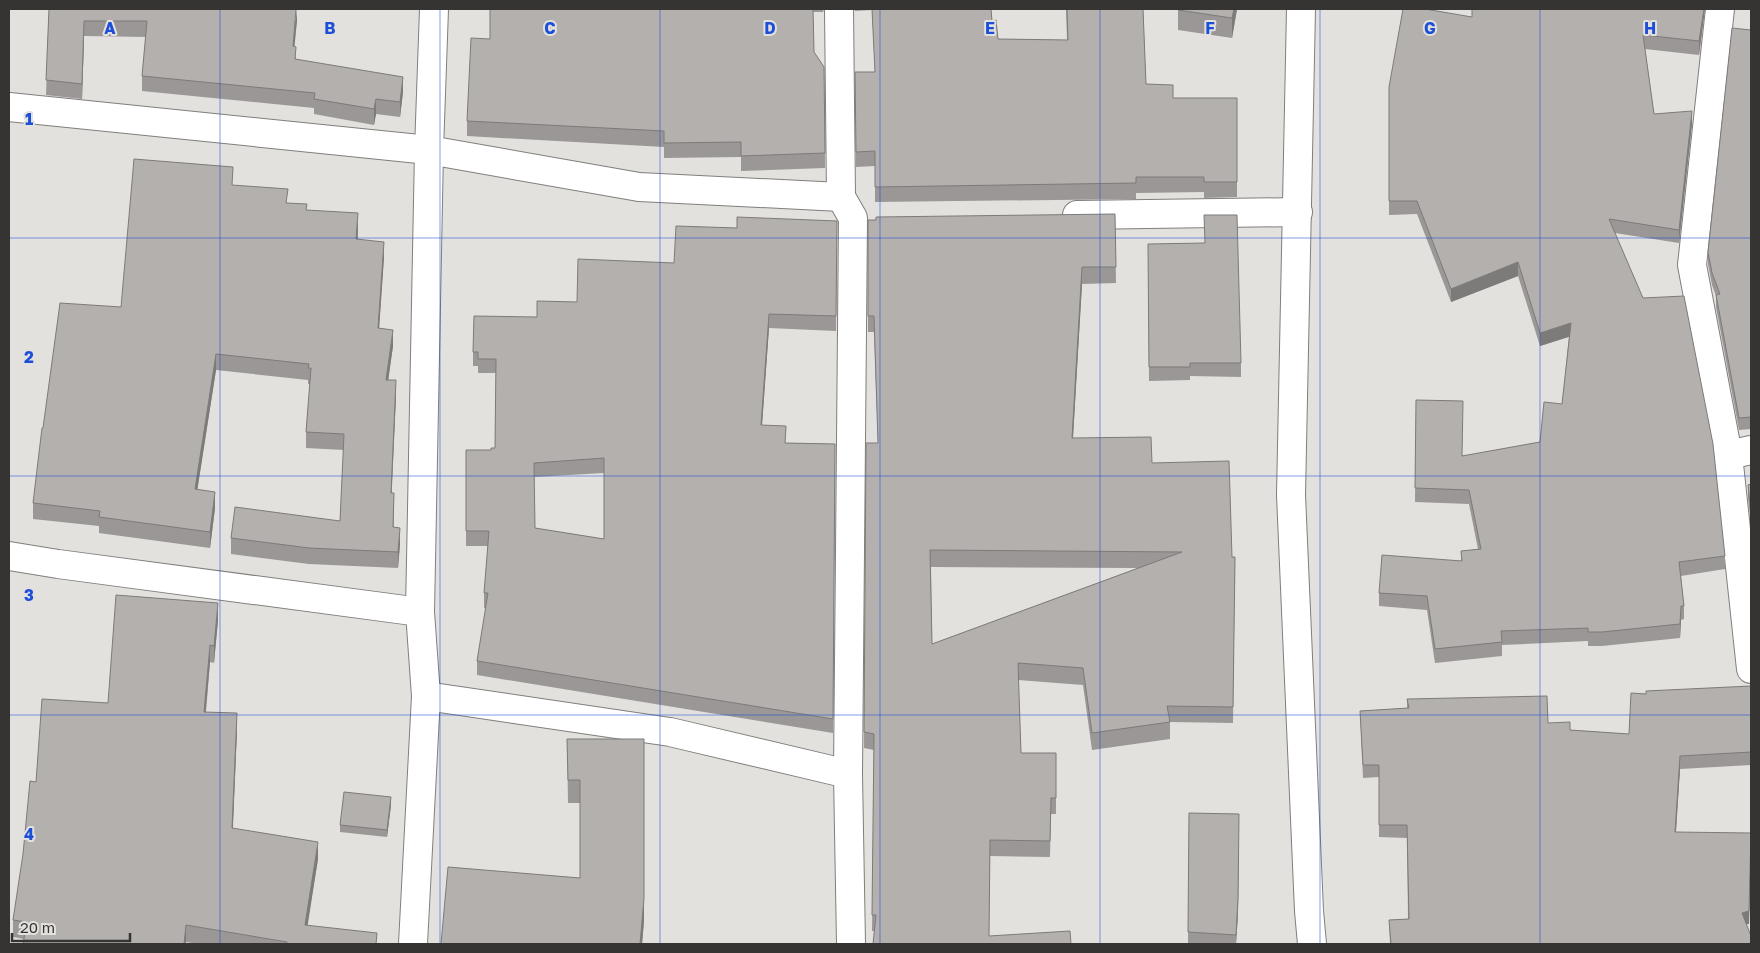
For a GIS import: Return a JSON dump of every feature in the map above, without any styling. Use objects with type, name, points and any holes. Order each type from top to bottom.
[{"type":"street","points":[[413,944],[426,696],[420,612],[429,150],[434,9]]},
{"type":"street","points":[[839,9],[847,208],[850,944]]},
{"type":"street","points":[[1301,9],[1291,495],[1312,944]]},
{"type":"street","points":[[1720,9],[1692,265],[1739,452],[1751,668]]},
{"type":"street","points":[[9,107],[429,150],[639,187],[847,208],[882,217]]},
{"type":"street","points":[[1054,215],[1298,212]]},
{"type":"street","points":[[9,556],[68,566],[420,612]]},
{"type":"street","points":[[426,696],[670,732],[848,774]]},
{"type":"building","points":[[49,9],[296,9],[293,46],[296,47],[295,59],[403,77],[400,102],[376,99],[374,109],[314,99],[315,93],[142,76],[147,21],[84,21],[82,84],[46,80]]},
{"type":"building","points":[[490,9],[813,9],[814,52],[824,67],[825,153],[741,156],[741,142],[664,143],[664,131],[467,121],[471,38],[490,39]]},
{"type":"building","points":[[872,9],[991,9],[992,21],[996,20],[998,39],[1068,40],[1067,9],[1143,9],[1146,84],[1173,85],[1173,98],[1237,98],[1237,182],[1204,182],[1204,177],[1136,177],[1136,183],[875,187],[875,151],[856,152],[855,72],[875,72]]},
{"type":"building","points":[[1178,9],[1234,9],[1232,18]]},
{"type":"building","points":[[1403,9],[1425,9],[1472,17],[1472,9],[1704,9],[1699,41],[1643,35],[1654,114],[1692,111],[1679,230],[1609,219],[1643,298],[1684,296],[1713,444],[1725,556],[1679,562],[1684,606],[1681,606],[1680,624],[1602,632],[1588,632],[1588,628],[1501,631],[1502,642],[1435,649],[1427,596],[1379,593],[1382,555],[1462,561],[1461,551],[1481,549],[1469,490],[1415,488],[1416,400],[1463,401],[1462,456],[1540,442],[1544,402],[1562,404],[1571,323],[1540,333],[1518,262],[1451,289],[1417,201],[1389,201],[1389,87]]},
{"type":"building","points":[[1732,28],[1751,30],[1751,417],[1739,418],[1716,295],[1720,294],[1712,273],[1708,252]]},
{"type":"building","points":[[134,159],[233,167],[232,185],[288,189],[286,203],[307,204],[306,210],[358,213],[356,239],[384,242],[378,328],[393,330],[386,380],[396,380],[391,493],[394,493],[393,527],[400,528],[398,552],[309,548],[231,538],[235,507],[340,521],[344,434],[306,432],[311,368],[308,368],[309,364],[216,354],[195,489],[215,492],[210,532],[99,517],[100,511],[33,503],[60,303],[121,307]]},
{"type":"building","points":[[1115,214],[1116,267],[1082,267],[1072,438],[1151,437],[1152,463],[1229,461],[1232,557],[1235,557],[1233,707],[1167,706],[1170,722],[1092,733],[1083,668],[1018,663],[1021,753],[1056,753],[1056,798],[1051,798],[1050,841],[990,840],[989,936],[1070,931],[1071,944],[873,944],[876,915],[872,915],[874,734],[864,732],[866,443],[878,443],[874,316],[868,316],[868,220],[876,220],[876,217]],"holes":[[[930,550],[1182,552],[932,644]]]},
{"type":"building","points":[[1204,215],[1237,215],[1241,363],[1190,363],[1190,367],[1149,367],[1148,244],[1205,243]]},
{"type":"building","points":[[737,217],[837,221],[836,316],[769,314],[761,425],[786,426],[785,443],[835,444],[833,719],[477,661],[488,593],[484,593],[489,531],[466,531],[466,450],[491,450],[491,448],[495,448],[496,359],[478,359],[478,352],[473,352],[474,316],[537,317],[537,301],[577,302],[578,259],[674,263],[676,226],[737,228]],"holes":[[[604,458],[604,539],[535,528],[534,463]]]},
{"type":"building","points":[[1751,484],[1751,512],[1748,485]]},
{"type":"building","points":[[116,595],[218,603],[214,646],[210,645],[204,712],[237,713],[232,828],[318,842],[305,925],[377,933],[376,944],[287,944],[287,942],[186,925],[184,944],[23,944],[27,922],[13,920],[23,854],[30,781],[36,782],[42,699],[108,703]]},
{"type":"building","points":[[1751,686],[1751,752],[1680,756],[1675,832],[1751,833],[1749,911],[1742,913],[1751,936],[1751,944],[1391,944],[1389,920],[1409,919],[1407,825],[1379,825],[1379,765],[1363,765],[1360,711],[1409,708],[1407,699],[1547,696],[1548,723],[1570,722],[1570,730],[1629,734],[1631,693],[1646,694],[1646,691]]},
{"type":"building","points":[[567,739],[644,739],[644,898],[640,944],[441,944],[448,867],[580,878],[580,780],[568,780]]},
{"type":"building","points":[[344,792],[391,797],[387,830],[340,825]]},
{"type":"building","points":[[1189,813],[1239,814],[1236,935],[1188,932]]}]
